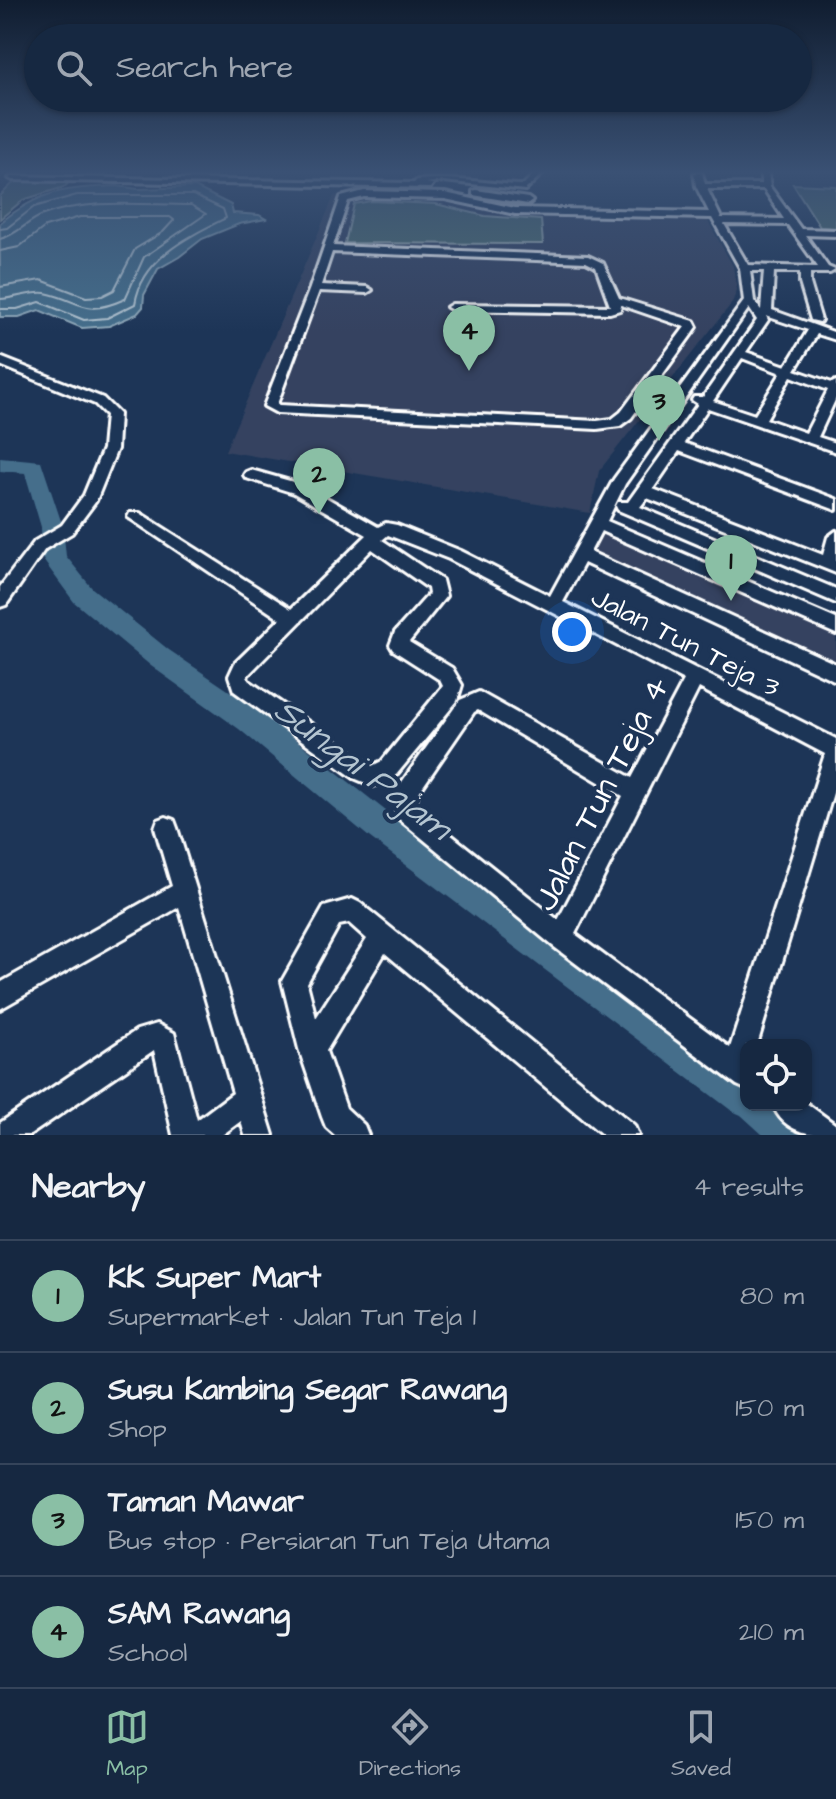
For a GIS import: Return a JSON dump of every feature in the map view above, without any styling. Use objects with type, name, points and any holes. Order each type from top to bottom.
[{"type":"street","points":[[336,226],[271,400],[270,406],[277,409],[597,425],[615,423],[626,415],[691,327],[687,321],[615,300]]},
{"type":"street","points":[[554,604],[619,482],[749,301],[745,268],[721,226]]},
{"type":"street","points":[[794,226],[831,270]]},
{"type":"street","points":[[798,232],[836,233]]},
{"type":"street","points":[[329,249],[588,259],[600,265],[616,308],[452,307]]},
{"type":"street","points":[[745,268],[831,270]]},
{"type":"street","points":[[631,509],[763,320],[769,268]]},
{"type":"street","points":[[758,421],[815,324],[805,283],[805,269]]},
{"type":"street","points":[[315,288],[367,290]]},
{"type":"street","points":[[749,301],[764,313],[815,324],[836,337]]},
{"type":"street","points":[[741,354],[835,386],[810,439]]},
{"type":"street","points":[[0,361],[99,401],[113,414],[110,449],[91,497],[67,529],[40,545],[0,600]]},
{"type":"street","points":[[683,394],[836,448]]},
{"type":"street","points":[[677,445],[836,505]]},
{"type":"street","points":[[251,475],[299,489],[382,535],[436,585],[438,596],[401,637],[399,645],[446,674],[453,685],[450,695],[389,768],[373,776],[361,771],[241,685],[238,676],[241,669],[292,618],[382,535]]},
{"type":"street","points":[[644,491],[832,566],[836,537]]},
{"type":"street","points":[[610,501],[836,596]]},
{"type":"street","points":[[135,517],[292,618]]},
{"type":"street","points":[[598,523],[836,627]]},
{"type":"street","name":"Jalan Tun Teja 3","points":[[382,535],[455,555],[836,750]]},
{"type":"street","points":[[581,555],[836,673]]},
{"type":"street","name":"Jalan Tun Teja 4","points":[[561,938],[695,677]]},
{"type":"street","points":[[636,792],[479,701],[467,706],[409,789],[404,802],[406,812],[561,938],[740,1072]]},
{"type":"street","points":[[752,1039],[836,750]]},
{"type":"street","points":[[166,828],[259,1135]]},
{"type":"street","points":[[0,997],[185,891]]},
{"type":"street","points":[[354,1135],[336,1117],[312,1049],[294,981],[332,915],[352,911],[381,938],[624,1135]]},
{"type":"street","points":[[312,1049],[381,938]]},
{"type":"street","points":[[6,1135],[146,1039],[157,1037],[165,1042],[187,1135]]},
{"type":"street","points":[[199,1135],[248,1099]]},
{"type":"street","points":[[794,1111],[827,1135]]},
{"type":"shaded area","points":[[321,226],[711,226],[733,266],[737,290],[732,303],[599,471],[590,513],[225,451]]},
{"type":"shaded area","points":[[602,529],[836,632],[836,669],[589,554]]},
{"type":"green space","points":[[349,226],[541,226],[543,244],[345,243]]},
{"type":"water","points":[[0,226],[234,226],[202,239],[158,269],[144,295],[143,307],[137,314],[109,326],[82,328],[39,310],[19,317],[0,317]]},
{"type":"waterway","name":"Sungai Pajam","points":[[0,464],[34,466],[52,527],[54,558],[83,595],[160,658],[249,720],[380,826],[740,1093]]},
{"type":"waterway","name":"Sungai Pajam","points":[[765,1111],[797,1135]]},
{"type":"place","name":"SAM Rawang","points":[[469,371]]},
{"type":"place","name":"Taman Mawar","points":[[659,441]]},
{"type":"place","name":"Susu Kambing Segar Rawang","points":[[319,514]]},
{"type":"place","name":"KK Super Mart","points":[[731,601]]}]
